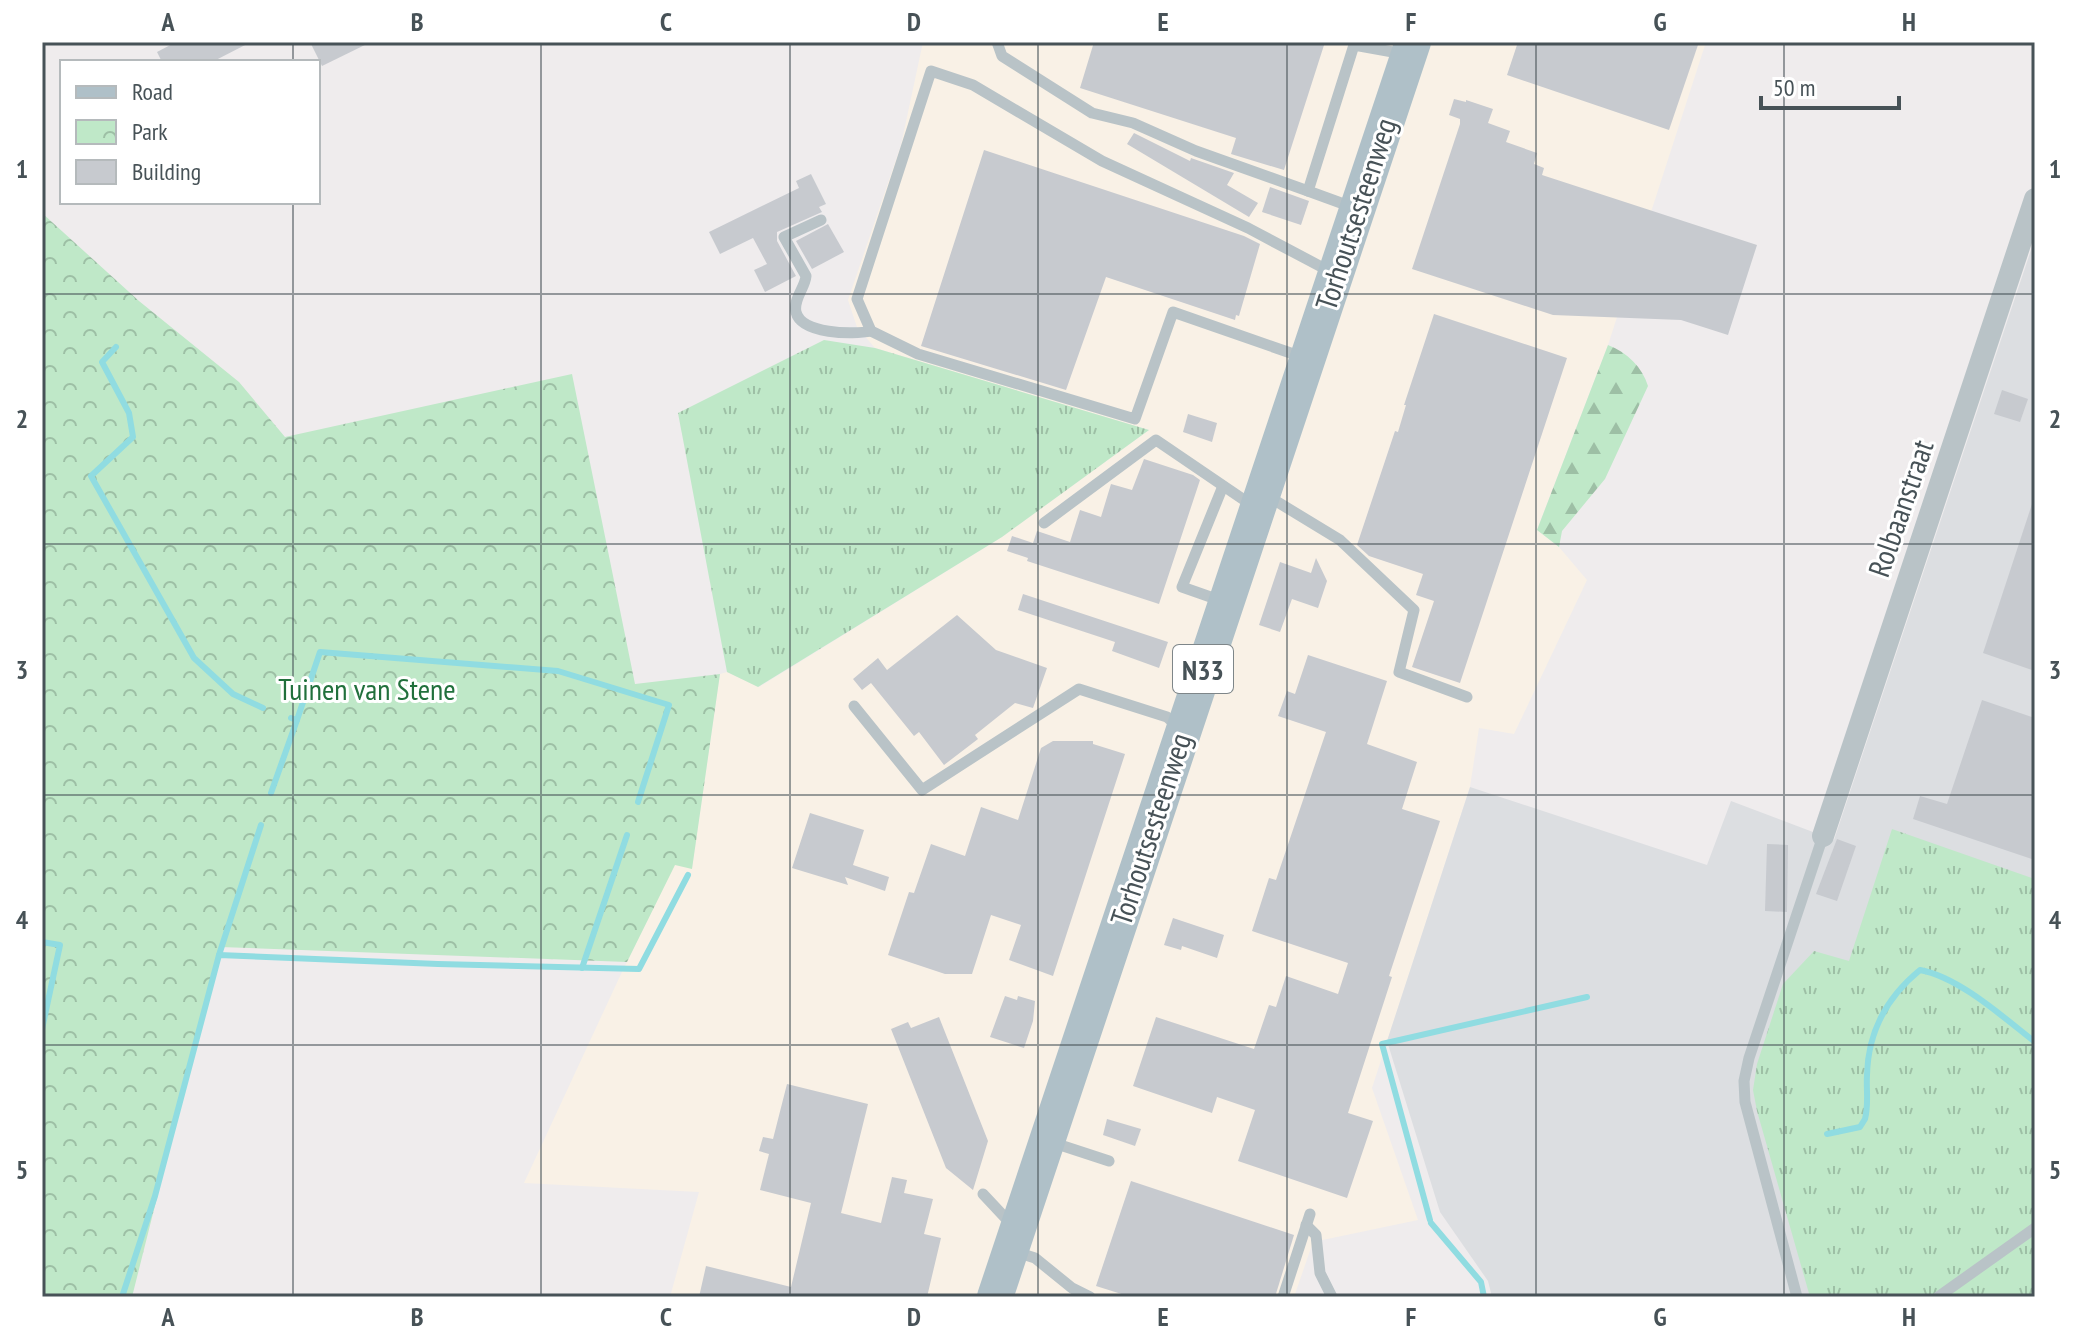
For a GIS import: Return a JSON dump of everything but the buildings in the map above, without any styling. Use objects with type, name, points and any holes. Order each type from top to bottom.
[{"type":"main road","name":"Torhoutsesteenweg","points":[[995,1297],[1410,49]]},
{"type":"street","name":"Rolbaanstraat","points":[[1823,836],[2035,199]]},
{"type":"lane","points":[[997,42],[1002,56],[1092,113],[1133,123],[1196,151],[1357,209]]},
{"type":"lane","points":[[1308,191],[1349,44],[1410,49]]},
{"type":"lane","points":[[1307,358],[1173,312],[1135,419],[918,354],[871,331],[857,299],[931,71],[973,85],[1102,161],[1248,228],[1335,274]]},
{"type":"lane","points":[[821,220],[784,237],[806,276],[806,283],[796,302],[796,312],[800,319],[823,330],[856,335],[871,331]]},
{"type":"lane","points":[[1044,523],[1156,440],[1223,486],[1260,500],[1340,540],[1414,610],[1399,672],[1467,697]]},
{"type":"lane","points":[[1223,486],[1182,587],[1226,602]]},
{"type":"lane","points":[[854,706],[922,790],[1079,689],[1167,717],[1182,731]]},
{"type":"lane","points":[[1797,1297],[1745,1102],[1744,1081],[1823,836]]},
{"type":"lane","points":[[1047,1141],[1109,1161]]},
{"type":"lane","points":[[983,1194],[1014,1240],[1067,1285],[1090,1297]]},
{"type":"lane","points":[[1283,1297],[1308,1220],[1316,1235],[1320,1273],[1332,1297]]},
{"type":"lane","points":[[1938,1297],[2035,1228]]},
{"type":"shaded area","points":[[923,42],[1706,42],[1608,345],[1537,530],[1559,547],[1587,580],[1514,734],[1479,728],[1470,787],[1372,1088],[1418,1220],[1313,1242],[1294,1297],[670,1297],[699,1192],[524,1183],[675,864],[692,868],[720,674],[727,672],[759,687],[1002,537],[1149,430],[875,348],[857,327],[848,300],[901,145]]},
{"type":"shaded area","points":[[2035,238],[2035,1297],[1492,1297],[1488,1281],[1440,1212],[1387,1041],[1470,787],[1707,865],[1731,801],[1834,840]]},
{"type":"green space","name":"Tuinen van Stene","points":[[42,213],[139,301],[239,382],[285,437],[572,374],[635,684],[720,674],[692,869],[675,865],[627,962],[220,947],[132,1297],[42,1297]]},
{"type":"green space","points":[[824,340],[875,348],[1149,430],[1002,537],[758,687],[727,672],[678,413]]},
{"type":"green space","points":[[1608,345],[1633,361],[1648,386],[1605,479],[1562,531],[1559,547],[1537,530]]},
{"type":"green space","points":[[1892,829],[2035,879],[2035,1297],[1810,1297],[1757,1111],[1753,1090],[1757,1064],[1783,984],[1814,951],[1849,961]]},
{"type":"waterway","points":[[116,347],[102,362],[129,413],[133,437],[91,476],[194,658],[233,694],[263,708]]},
{"type":"waterway","points":[[291,718],[297,720],[320,652],[558,671],[669,705],[638,802]]},
{"type":"waterway","points":[[271,793],[297,720]]},
{"type":"waterway","points":[[219,955],[261,825]]},
{"type":"waterway","points":[[582,968],[627,835]]},
{"type":"waterway","points":[[122,1297],[155,1196],[219,955],[639,969],[688,875]]},
{"type":"waterway","points":[[42,942],[60,945],[42,1029]]},
{"type":"waterway","points":[[1827,1134],[1860,1127],[1865,1119],[1868,1059],[1876,1030],[1889,1004],[1920,970],[1935,974],[1965,990],[2035,1042]]},
{"type":"waterway","points":[[1430,1220],[1382,1044],[1587,997]]},
{"type":"waterway","points":[[1431,1223],[1481,1282],[1484,1297]]}]
